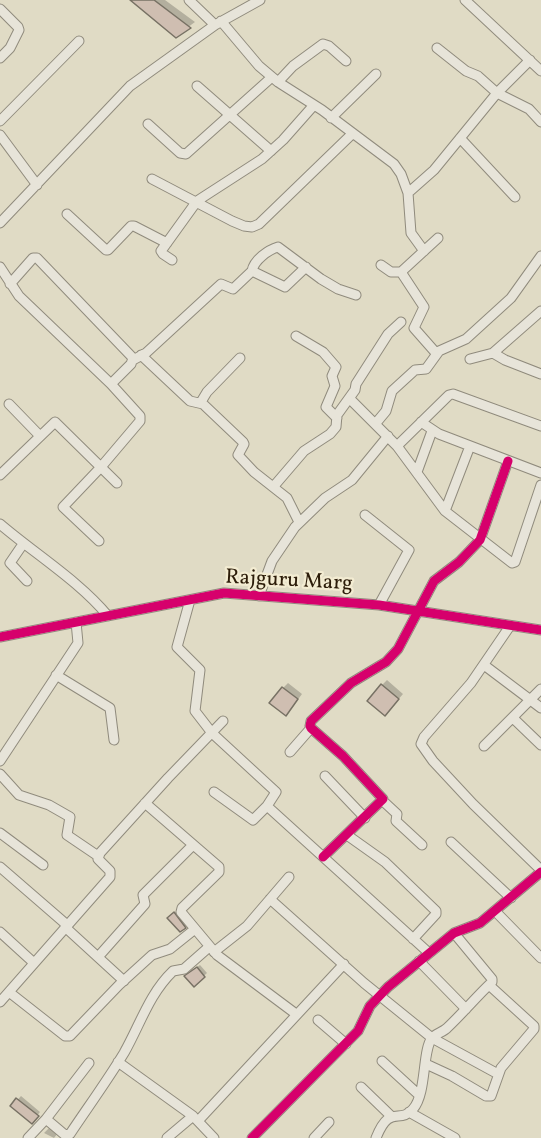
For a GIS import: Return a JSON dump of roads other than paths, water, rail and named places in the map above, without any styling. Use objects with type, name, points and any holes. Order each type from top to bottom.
[{"type":"street","points":[[189,0],[218,23],[275,80],[314,105],[394,164],[401,174],[408,193],[411,233],[424,251]]},
{"type":"street","points":[[0,223],[130,86],[218,23],[260,0]]},
{"type":"street","points":[[465,0],[541,71]]},
{"type":"street","points":[[0,9],[19,28],[10,48],[0,58]]},
{"type":"street","points":[[0,121],[79,41]]},
{"type":"street","points":[[148,124],[180,153],[186,154],[230,115],[323,44],[329,46],[346,61]]},
{"type":"street","points":[[437,48],[466,71],[478,76],[497,93],[528,109],[541,122]]},
{"type":"street","points":[[408,193],[434,170],[497,93],[530,60]]},
{"type":"street","points":[[331,118],[376,74]]},
{"type":"street","points":[[197,86],[271,151]]},
{"type":"street","points":[[172,260],[161,253],[197,201],[257,163],[314,105]]},
{"type":"street","points":[[152,179],[232,221],[252,227],[259,224],[352,134]]},
{"type":"street","points":[[1,137],[37,185]]},
{"type":"street","points":[[460,138],[515,196]]},
{"type":"street","points":[[67,214],[106,250],[131,226],[167,243]]},
{"type":"street","points":[[381,265],[391,272],[401,272],[438,238]]},
{"type":"street","points":[[111,384],[137,357],[221,284],[231,290],[252,271],[254,265],[276,247],[281,248],[321,279],[356,295]]},
{"type":"street","points":[[376,423],[386,411],[392,391],[415,370],[426,369],[436,353],[466,339],[511,298],[541,256]]},
{"type":"street","points":[[10,284],[33,258],[37,258],[137,357],[190,401],[201,402],[244,443],[238,455],[287,498],[299,522]]},
{"type":"street","points":[[0,267],[20,296],[111,384],[140,416],[140,419],[101,467],[63,507],[99,540]]},
{"type":"street","points":[[252,271],[285,287],[306,267]]},
{"type":"street","points":[[401,272],[424,307],[414,328],[436,353]]},
{"type":"street","points":[[470,359],[493,353],[541,311]]},
{"type":"street","points":[[337,418],[375,353],[388,334],[401,322]]},
{"type":"street","points":[[274,486],[304,451],[334,431],[338,424],[337,418],[326,407],[335,386],[332,376],[336,367],[323,352],[296,336]]},
{"type":"street","points":[[493,353],[541,374]]},
{"type":"street","points":[[201,402],[207,392],[240,358]]},
{"type":"street","points":[[397,446],[449,395],[453,394],[541,426]]},
{"type":"street","points":[[350,399],[397,446],[445,511],[509,562],[515,562],[541,484]]},
{"type":"street","points":[[9,404],[40,436]]},
{"type":"street","points":[[421,422],[432,431],[541,473]]},
{"type":"street","points":[[0,475],[52,423],[58,423],[117,483]]},
{"type":"street","points":[[417,472],[432,431]]},
{"type":"street","points":[[259,596],[272,561],[299,522],[325,498],[352,480],[388,436]]},
{"type":"street","points":[[445,511],[470,446]]},
{"type":"street","points":[[290,752],[311,728],[311,721],[346,687],[394,654],[402,644],[434,581],[459,562],[480,540],[508,461]]},
{"type":"street","points":[[365,515],[409,550],[379,605]]},
{"type":"street","points":[[0,524],[85,591],[108,616]]},
{"type":"street","points":[[23,544],[10,563],[27,581]]},
{"type":"street","name":"Rajguru Marg","points":[[0,637],[224,593],[379,605],[417,613],[541,630]]},
{"type":"street","points":[[190,600],[177,647],[200,670],[195,711],[212,733],[276,790],[267,806],[253,820],[214,792]]},
{"type":"street","points":[[0,761],[78,643],[76,622]]},
{"type":"street","points":[[252,1138],[358,1031],[370,1006],[380,995],[454,933],[475,926],[541,871],[482,813],[422,747],[424,737],[466,689],[510,626]]},
{"type":"street","points":[[484,665],[541,708]]},
{"type":"street","points":[[56,675],[110,708],[114,740]]},
{"type":"street","points":[[484,746],[541,689]]},
{"type":"street","points":[[514,718],[540,741]]},
{"type":"street","points":[[98,856],[223,721]]},
{"type":"street","points":[[311,728],[344,756],[397,814],[396,821],[422,845]]},
{"type":"street","points":[[0,774],[19,795],[67,814],[71,821],[67,835],[98,856],[98,859],[110,871],[110,877],[0,1002]]},
{"type":"street","points":[[325,776],[365,818]]},
{"type":"street","points":[[323,857],[383,801]]},
{"type":"street","points":[[145,803],[220,869],[181,910],[212,949],[296,1014]]},
{"type":"street","points":[[267,806],[429,953]]},
{"type":"street","points":[[0,833],[43,865]]},
{"type":"street","points":[[347,835],[385,862],[436,911],[436,914],[413,939]]},
{"type":"street","points":[[451,842],[511,898]]},
{"type":"street","points":[[98,957],[145,904],[143,895],[193,845]]},
{"type":"street","points":[[0,867],[123,981]]},
{"type":"street","points":[[46,1119],[62,1134],[68,1135],[118,1062],[150,999],[170,973],[176,969],[184,969],[242,931],[289,877]]},
{"type":"street","points":[[270,899],[432,1038],[498,1074]]},
{"type":"street","points":[[495,911],[541,958]]},
{"type":"street","points":[[9,992],[68,1037],[74,1034],[123,981],[152,955],[170,949],[195,929]]},
{"type":"street","points":[[0,932],[34,963]]},
{"type":"street","points":[[376,1138],[381,1125],[390,1116],[409,1112],[416,1105],[432,1038],[446,1029],[489,985],[492,979],[454,933]]},
{"type":"street","points":[[419,961],[466,1009]]},
{"type":"street","points":[[167,1138],[195,1119],[344,964]]},
{"type":"street","points":[[426,1064],[489,1097],[492,1094],[504,1063],[534,1029],[534,1026],[489,985]]},
{"type":"street","points":[[318,1020],[346,1044]]},
{"type":"street","points":[[382,1061],[419,1095]]},
{"type":"street","points":[[118,1062],[195,1119],[214,1138]]},
{"type":"street","points":[[28,1138],[46,1119],[89,1063]]},
{"type":"street","points":[[361,1087],[390,1116]]},
{"type":"street","points":[[409,1112],[455,1138]]},
{"type":"street","points":[[314,1138],[329,1122]]}]
